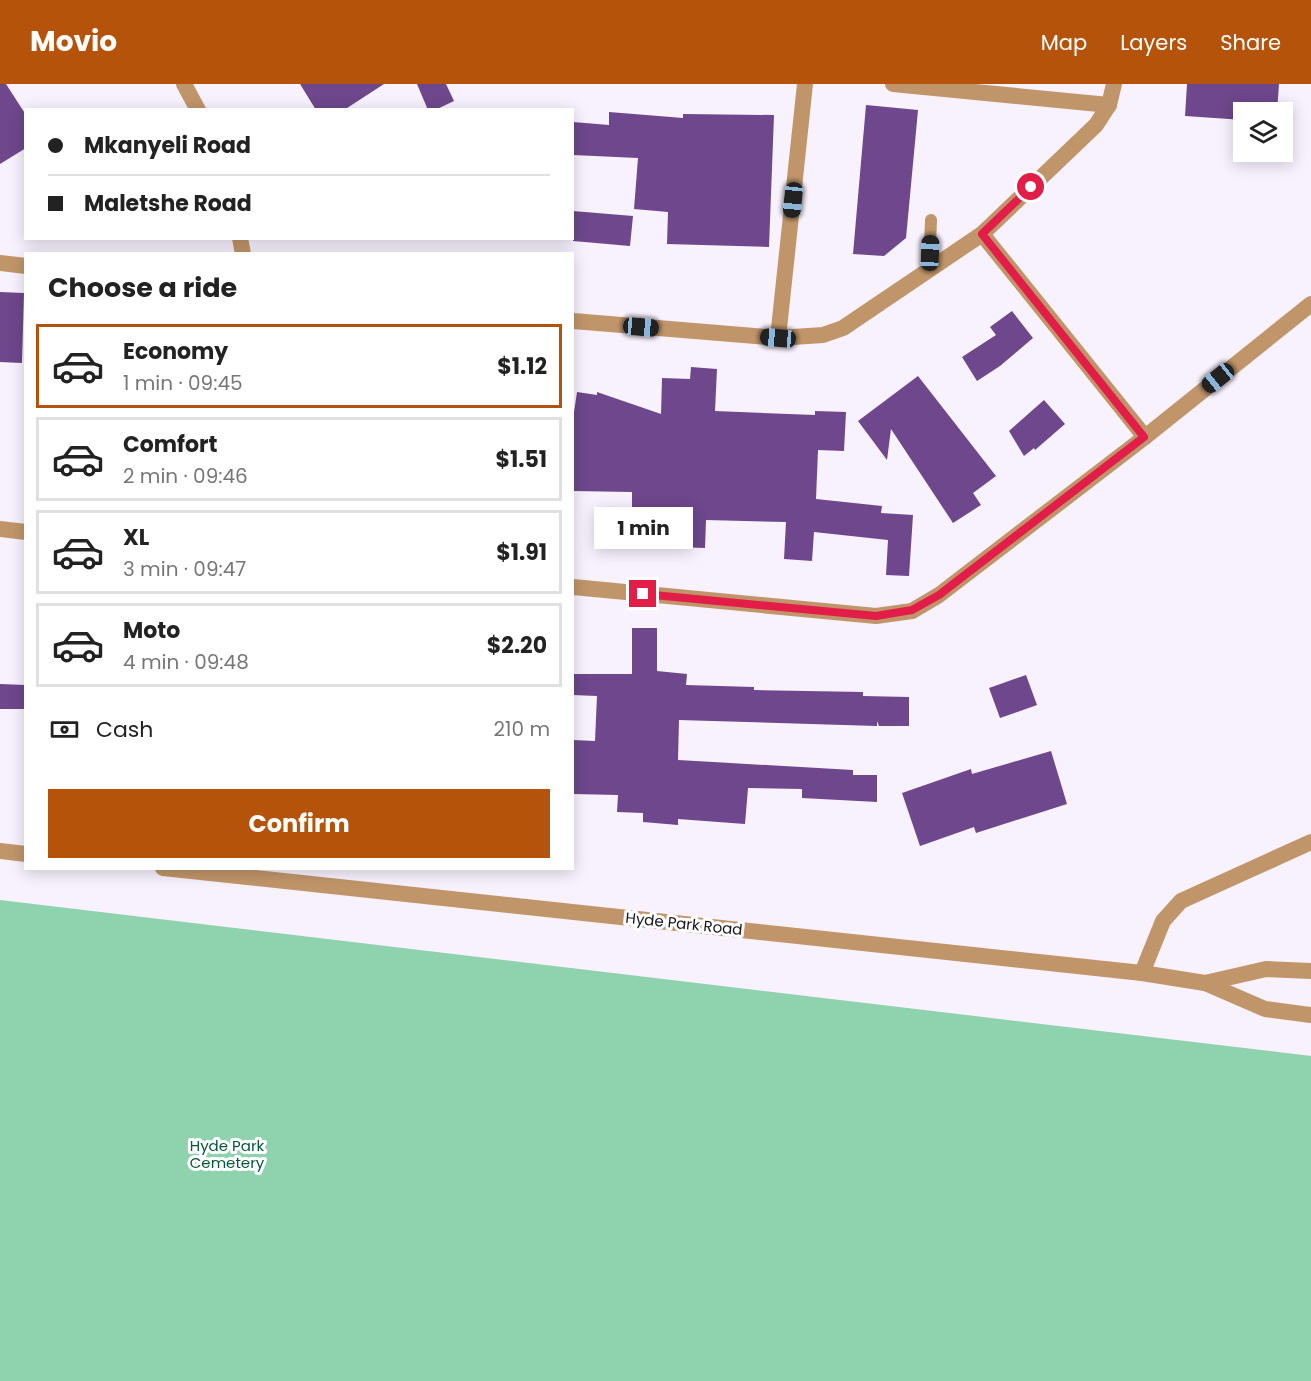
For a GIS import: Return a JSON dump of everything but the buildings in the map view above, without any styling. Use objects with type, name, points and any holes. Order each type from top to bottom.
[{"type":"street","points":[[184,84],[197,108]]},
{"type":"street","points":[[778,338],[805,84]]},
{"type":"street","points":[[894,84],[1108,105]]},
{"type":"street","points":[[574,321],[778,338],[823,335],[843,328],[982,234],[1096,125],[1108,105],[1114,84]]},
{"type":"street","points":[[982,234],[1144,437]]},
{"type":"street","points":[[0,263],[24,266]]},
{"type":"street","points":[[574,587],[876,616],[912,610],[939,595],[1144,437],[1311,304]]},
{"type":"street","points":[[0,529],[24,532]]},
{"type":"street","points":[[1142,973],[1162,921],[1181,902],[1311,842]]},
{"type":"street","points":[[0,851],[24,854]]},
{"type":"street","name":"Hyde Park Road","points":[[197,870],[1142,973],[1204,983],[1265,1009],[1311,1015]]},
{"type":"street","name":"Hyde Park Road","points":[[1204,983],[1266,969],[1311,971]]},
{"type":"lane","points":[[929,270],[931,220]]},
{"type":"green space","name":"Hyde Park Cemetery","points":[[0,900],[1311,1056],[1311,1381],[0,1381]]},
{"type":"route","points":[[643,594],[876,616],[912,610],[939,595],[1144,437],[982,234],[1031,187]]}]
